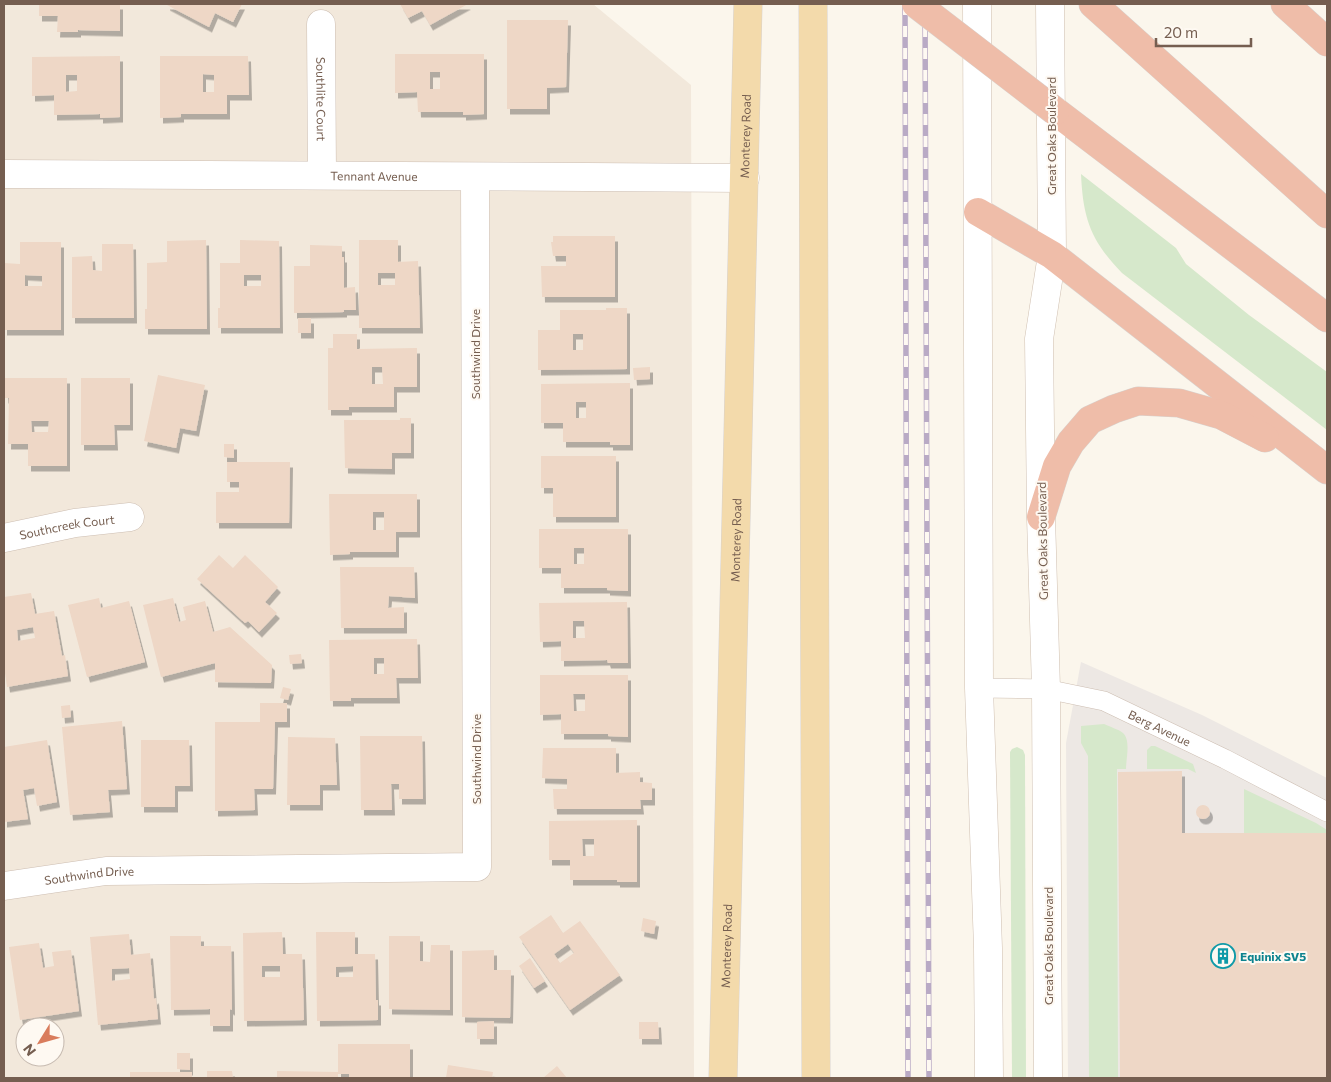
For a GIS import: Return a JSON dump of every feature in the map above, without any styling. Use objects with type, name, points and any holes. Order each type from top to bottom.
[{"type":"highway","points":[[916,4],[1327,318]]},
{"type":"highway","points":[[1093,4],[1327,214]]},
{"type":"highway","points":[[1285,4],[1327,42]]},
{"type":"highway","points":[[978,212],[1052,256],[1327,470]]},
{"type":"highway","points":[[1041,516],[1057,466],[1070,442],[1090,420],[1138,401],[1179,403],[1221,415],[1327,470]]},
{"type":"main road","name":"Monterey Road","points":[[723,1078],[748,4]]},
{"type":"main road","points":[[813,4],[816,1078]]},
{"type":"street","points":[[977,4],[979,688],[988,948],[989,1078]]},
{"type":"street","name":"Great Oaks Boulevard","points":[[1048,1078],[1046,689],[1041,516],[1039,339],[1052,256],[1050,4]]},
{"type":"street","name":"Southlite Court","points":[[321,24],[322,174]]},
{"type":"street","name":"Tennant Avenue","points":[[4,174],[322,174],[475,177],[745,178]]},
{"type":"street","name":"Southwind Drive","points":[[4,886],[106,871],[476,867],[475,177]]},
{"type":"street","name":"Southcreek Court","points":[[4,538],[75,523],[130,517]]},
{"type":"lane","name":"Berg Avenue","points":[[979,688],[1046,689],[1104,701],[1225,759],[1327,812]]},
{"type":"shaded area","points":[[4,4],[593,4],[691,85],[694,1078],[4,1078]]},
{"type":"shaded area","points":[[1081,662],[1202,715],[1327,778],[1327,1078],[1068,1078],[1066,743]]},
{"type":"green space","points":[[1081,174],[1176,248],[1186,264],[1249,315],[1327,372],[1327,430],[1122,273],[1103,250],[1091,228],[1084,204]]},
{"type":"green space","points":[[1104,724],[1123,733],[1127,740],[1126,769],[1117,769],[1118,1078],[1089,1078],[1088,756],[1081,743],[1081,726]]},
{"type":"green space","points":[[1151,746],[1155,746],[1193,764],[1196,773],[1188,769],[1147,769],[1147,750]]},
{"type":"green space","points":[[1017,747],[1023,750],[1025,755],[1026,1078],[1012,1078],[1010,752]]},
{"type":"green space","points":[[1244,789],[1316,823],[1327,830],[1327,833],[1244,833]]},
{"type":"building","points":[[39,4],[120,4],[120,31],[78,30],[78,32],[57,32],[58,16],[39,16]]},
{"type":"building","points":[[167,4],[242,4],[233,22],[215,13],[209,27]]},
{"type":"building","points":[[400,4],[468,4],[430,25],[422,11],[408,18]]},
{"type":"building","points":[[507,20],[568,20],[566,87],[547,88],[547,109],[507,109]]},
{"type":"building","points":[[395,54],[484,54],[484,114],[463,115],[463,112],[418,112],[417,92],[395,93]],"holes":[[[430,72],[440,72],[440,89],[430,89]]]},
{"type":"building","points":[[120,56],[120,117],[100,118],[100,114],[54,115],[54,95],[32,96],[32,57]],"holes":[[[66,75],[77,75],[77,91],[66,92]]]},
{"type":"building","points":[[160,56],[248,56],[249,95],[227,95],[227,114],[181,114],[181,117],[160,118]],"holes":[[[203,74],[214,75],[214,92],[203,92]]]},
{"type":"building","points":[[553,236],[615,236],[615,297],[542,297],[541,266],[566,266],[566,256],[553,256],[551,242],[553,242]]},
{"type":"building","points":[[206,240],[207,329],[145,329],[147,263],[167,262],[167,241]]},
{"type":"building","points":[[240,240],[279,241],[280,328],[218,328],[220,263],[240,263]],"holes":[[[244,275],[261,275],[261,286],[244,286]]]},
{"type":"building","points":[[359,240],[398,240],[398,262],[418,261],[420,328],[359,328]],"holes":[[[378,273],[395,273],[395,285],[378,285]]]},
{"type":"building","points":[[20,242],[61,242],[61,330],[4,330],[4,263],[20,264]],"holes":[[[25,275],[42,276],[42,286],[25,286]]]},
{"type":"building","points":[[102,244],[133,244],[134,318],[72,318],[72,257],[92,256],[93,270],[102,271]]},
{"type":"building","points":[[310,245],[342,246],[344,288],[355,287],[356,310],[294,313],[294,266],[310,266]]},
{"type":"building","points":[[606,308],[627,308],[627,369],[538,370],[538,330],[560,330],[560,310],[606,310]],"holes":[[[573,334],[583,334],[583,350],[573,350]]]},
{"type":"building","points":[[298,318],[311,318],[311,333],[298,333]]},
{"type":"building","points":[[333,334],[357,334],[357,349],[417,348],[417,387],[394,387],[394,407],[349,407],[349,410],[328,410],[328,348],[333,348]],"holes":[[[372,367],[382,367],[383,384],[372,384]]]},
{"type":"building","points":[[650,367],[650,379],[634,380],[633,368]]},
{"type":"building","points":[[158,375],[205,385],[196,431],[180,428],[176,448],[144,441]]},
{"type":"building","points":[[5,378],[67,378],[67,466],[28,466],[28,444],[8,444],[9,398],[5,398]],"holes":[[[31,421],[49,421],[48,432],[32,432]]]},
{"type":"building","points":[[81,378],[130,378],[130,425],[114,425],[115,445],[81,445]]},
{"type":"building","points":[[630,383],[630,445],[610,445],[610,442],[563,442],[563,423],[541,423],[541,384]],"holes":[[[576,402],[586,402],[586,418],[576,418]]]},
{"type":"building","points":[[400,418],[411,418],[411,453],[392,453],[392,469],[345,468],[344,420],[400,420]]},
{"type":"building","points":[[224,444],[234,444],[234,458],[224,457]]},
{"type":"building","points":[[541,456],[616,456],[616,517],[553,517],[553,488],[541,488]]},
{"type":"building","points":[[227,462],[290,462],[289,523],[216,523],[216,492],[239,492],[239,482],[227,482]]},
{"type":"building","points":[[329,494],[417,494],[417,532],[396,532],[396,552],[350,552],[350,554],[330,555]],"holes":[[[373,512],[384,512],[384,530],[373,530]]]},
{"type":"building","points":[[539,529],[628,529],[628,591],[607,590],[607,588],[561,588],[561,568],[539,568]],"holes":[[[574,548],[584,548],[584,564],[574,564]]]},
{"type":"building","points":[[219,555],[233,568],[245,555],[278,587],[265,602],[277,613],[259,632],[248,621],[245,623],[197,579]]},
{"type":"building","points":[[340,567],[414,567],[415,598],[389,596],[388,608],[404,607],[404,628],[341,628]]},
{"type":"building","points":[[31,593],[35,614],[54,611],[62,656],[65,655],[68,676],[7,687],[4,666],[4,597]],"holes":[[[33,627],[35,638],[18,641],[17,630]]]},
{"type":"building","points":[[99,598],[101,608],[129,601],[145,662],[87,677],[68,605]]},
{"type":"building","points":[[173,598],[179,622],[186,620],[183,607],[205,601],[213,632],[230,627],[272,665],[271,683],[215,682],[215,663],[161,677],[143,605]]},
{"type":"building","points":[[627,602],[628,663],[608,663],[607,660],[561,661],[561,641],[540,642],[539,603]],"holes":[[[573,621],[584,621],[585,638],[573,638]]]},
{"type":"building","points":[[417,639],[418,678],[396,678],[397,698],[351,698],[351,701],[330,701],[329,640]],"holes":[[[374,658],[384,658],[384,674],[374,674]]]},
{"type":"building","points":[[301,654],[302,663],[290,664],[289,655]]},
{"type":"building","points":[[540,675],[628,675],[628,737],[608,736],[608,734],[561,734],[561,714],[540,715]],"holes":[[[573,694],[585,694],[585,711],[574,711]]]},
{"type":"building","points":[[283,687],[291,689],[288,700],[280,698]]},
{"type":"building","points":[[260,703],[287,703],[287,722],[275,722],[273,789],[254,789],[255,810],[215,811],[215,722],[260,722]]},
{"type":"building","points":[[70,705],[71,717],[62,718],[61,706]]},
{"type":"building","points":[[122,721],[127,789],[108,790],[110,812],[70,815],[62,727]]},
{"type":"building","points":[[360,736],[422,736],[423,799],[399,799],[399,784],[391,784],[392,810],[361,810]]},
{"type":"building","points":[[288,737],[335,738],[337,785],[320,785],[320,805],[287,805]]},
{"type":"building","points":[[47,740],[57,802],[37,806],[34,788],[23,790],[28,819],[4,822],[4,747]]},
{"type":"building","points":[[141,740],[189,740],[190,786],[175,786],[175,807],[141,807]]},
{"type":"building","points":[[543,748],[616,748],[616,773],[640,772],[640,782],[652,783],[652,800],[640,800],[641,809],[554,809],[553,789],[567,789],[567,779],[542,778]]},
{"type":"building","name":"Equinix SV5","points":[[1182,771],[1182,833],[1327,833],[1327,1078],[1120,1078],[1118,772]]},
{"type":"building","points":[[1203,805],[1208,807],[1210,812],[1208,817],[1203,819],[1198,817],[1196,812],[1198,807]]},
{"type":"building","points":[[637,820],[637,882],[570,880],[570,860],[549,860],[549,821]],"holes":[[[582,839],[594,839],[594,856],[583,856]]]},
{"type":"building","points":[[551,915],[563,933],[580,921],[620,975],[570,1010],[519,937]],"holes":[[[568,944],[574,953],[560,963],[554,954]]]},
{"type":"building","points":[[643,918],[656,921],[654,934],[641,931]]},
{"type":"building","points":[[282,932],[283,954],[302,954],[304,1020],[244,1021],[243,933]],"holes":[[[262,966],[280,966],[280,977],[262,977]]]},
{"type":"building","points":[[316,932],[355,932],[355,954],[375,954],[378,1020],[317,1021]],"holes":[[[353,966],[353,977],[336,977],[336,967]]]},
{"type":"building","points":[[129,934],[131,955],[150,953],[154,999],[156,998],[158,1019],[98,1025],[90,937]],"holes":[[[129,968],[130,979],[112,981],[112,969]]]},
{"type":"building","points":[[170,936],[201,936],[201,946],[231,946],[232,1010],[230,1009],[230,1026],[210,1026],[210,1009],[171,1010]]},
{"type":"building","points":[[389,936],[420,936],[420,961],[430,962],[431,945],[450,945],[450,1010],[389,1009]]},
{"type":"building","points":[[39,943],[43,968],[54,966],[52,952],[71,950],[79,1011],[40,1017],[20,1017],[9,947]]},
{"type":"building","points":[[494,950],[494,970],[511,970],[510,1018],[462,1017],[462,951]]},
{"type":"building","points":[[530,958],[545,981],[534,988],[519,966]]},
{"type":"building","points":[[494,1021],[494,1039],[477,1039],[477,1022]]},
{"type":"building","points":[[639,1022],[658,1022],[659,1039],[639,1039]]},
{"type":"building","points":[[338,1044],[410,1044],[410,1078],[349,1078],[349,1074],[338,1074],[338,1078],[277,1078],[277,1071],[338,1072]]},
{"type":"building","points":[[177,1053],[190,1053],[190,1070],[177,1069]]},
{"type":"building","points":[[448,1065],[493,1072],[492,1078],[446,1078]]},
{"type":"building","points":[[557,1066],[567,1078],[543,1078]]},
{"type":"building","points":[[207,1071],[232,1071],[233,1078],[207,1078]]},
{"type":"building","points":[[130,1072],[192,1072],[192,1078],[130,1078]]},
{"type":"railway","points":[[905,4],[908,1078]]},
{"type":"railway","points":[[925,4],[929,1078]]},
{"type":"place","name":"Equinix SV5","points":[[1223,956]]}]
